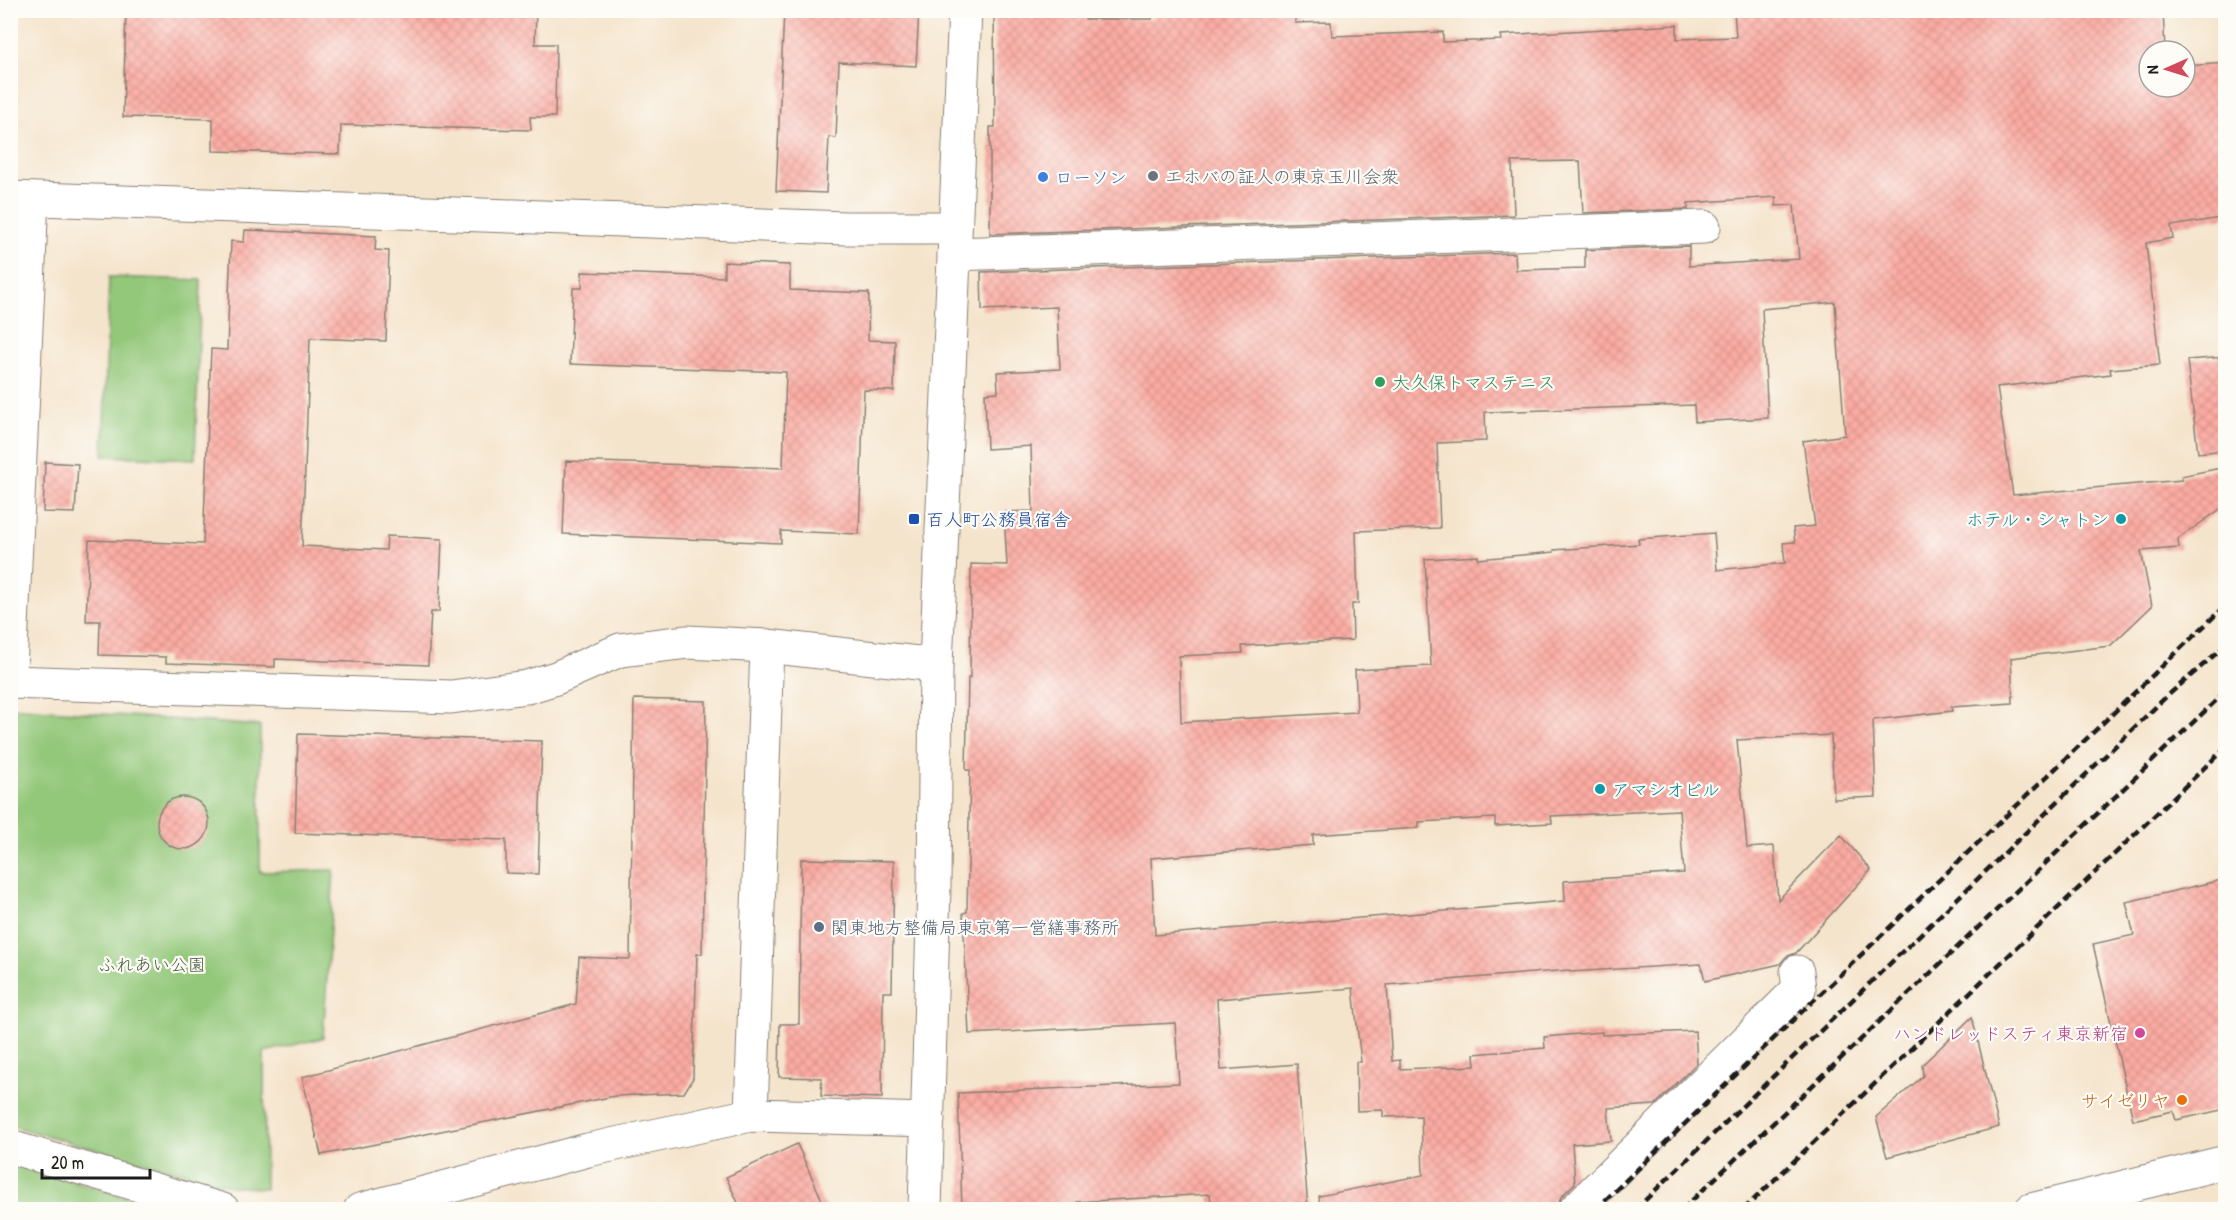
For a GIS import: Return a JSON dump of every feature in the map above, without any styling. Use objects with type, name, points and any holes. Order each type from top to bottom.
[{"type":"street","points":[[925,1209],[936,665],[965,10]]},
{"type":"street","points":[[10,670],[21,198],[834,227],[955,241],[1704,227]]},
{"type":"street","points":[[10,682],[451,697],[527,687],[556,678],[620,650],[687,642],[766,646],[936,665]]},
{"type":"street","points":[[751,1115],[766,646]]},
{"type":"street","points":[[1575,1209],[1800,989],[1797,972]]},
{"type":"street","points":[[360,1209],[588,1150],[751,1115],[928,1120]]},
{"type":"street","points":[[10,1148],[223,1209]]},
{"type":"street","points":[[2031,1209],[2226,1162]]},
{"type":"green space","points":[[109,277],[201,280],[195,459],[103,456]]},
{"type":"green space","name":"ふれあい公園","points":[[10,707],[260,726],[260,872],[334,870],[323,1038],[264,1052],[265,1189],[230,1186],[11,1126]]},
{"type":"green space","points":[[11,1162],[165,1209],[11,1209]]},
{"type":"building","points":[[126,10],[536,10],[535,44],[556,44],[555,117],[530,117],[531,130],[341,125],[340,154],[213,151],[213,119],[123,117]]},
{"type":"building","points":[[784,10],[919,10],[916,66],[839,62],[836,138],[829,137],[826,193],[776,191]]},
{"type":"building","points":[[994,10],[1085,10],[1085,19],[1152,19],[1152,10],[1295,10],[1295,23],[1331,22],[1332,36],[1443,32],[1443,42],[1502,40],[1501,35],[1677,25],[1677,39],[1736,37],[1734,10],[2163,10],[2164,39],[2137,39],[2137,99],[2197,99],[2197,65],[2226,63],[2226,217],[2171,226],[2173,238],[2146,243],[2160,365],[2110,369],[2111,374],[1997,387],[2013,495],[2182,480],[2181,476],[2221,468],[2226,505],[2178,539],[2179,548],[2141,551],[2152,606],[2110,646],[2011,658],[2013,703],[1951,707],[1952,711],[1873,720],[1876,797],[1834,799],[1831,735],[1737,740],[1747,848],[1774,846],[1778,900],[1841,835],[1871,870],[1796,953],[1786,957],[1780,964],[1705,981],[1701,964],[1570,972],[1570,970],[1387,985],[1392,1061],[1400,1060],[1400,1069],[1475,1066],[1474,1054],[1545,1048],[1544,1037],[1602,1032],[1602,1035],[1695,1031],[1697,1063],[1655,1105],[1608,1108],[1611,1141],[1572,1144],[1575,1183],[1561,1197],[1557,1209],[1320,1209],[1319,1196],[1423,1175],[1421,1116],[1383,1117],[1383,1110],[1357,1111],[1356,1062],[1361,1062],[1353,988],[1217,999],[1221,1070],[1297,1064],[1308,1209],[1212,1209],[1210,1194],[1077,1202],[1077,1206],[962,1209],[958,1093],[1179,1083],[1175,1023],[969,1034],[963,913],[967,912],[970,770],[966,770],[971,564],[1007,565],[1004,512],[1033,511],[1031,446],[987,449],[985,393],[998,392],[997,372],[1060,369],[1057,307],[982,310],[981,272],[1515,253],[1516,270],[1585,268],[1585,250],[1689,246],[1689,266],[1799,259],[1794,205],[1776,206],[1776,197],[1688,203],[1688,209],[1583,213],[1580,161],[1512,162],[1514,215],[990,234],[990,127],[995,127]],"holes":[[[1835,302],[1845,435],[1803,441],[1815,526],[1793,528],[1795,542],[1783,543],[1785,563],[1717,570],[1714,533],[1638,539],[1639,544],[1554,550],[1554,552],[1478,559],[1478,556],[1425,559],[1431,666],[1355,670],[1357,712],[1181,722],[1179,656],[1243,653],[1242,646],[1353,640],[1352,604],[1358,604],[1356,531],[1440,528],[1437,443],[1486,441],[1485,412],[1694,405],[1695,422],[1768,418],[1762,309]],[[1679,810],[1684,873],[1564,881],[1565,901],[1155,935],[1151,858],[1313,845],[1313,835],[1419,828],[1419,822],[1495,818],[1495,826],[1552,823],[1551,816]]]},
{"type":"building","points":[[245,230],[376,236],[375,250],[389,251],[386,341],[310,338],[302,546],[386,550],[387,536],[442,539],[439,612],[431,612],[428,665],[275,659],[275,667],[166,663],[166,657],[99,655],[100,621],[86,621],[89,540],[203,544],[211,349],[227,350],[231,241],[244,242]]},
{"type":"building","points":[[724,262],[790,265],[790,290],[869,293],[868,340],[895,341],[894,391],[864,390],[859,534],[781,531],[781,543],[563,534],[566,461],[783,468],[786,372],[570,364],[573,288],[582,288],[582,272],[724,277]]},
{"type":"building","points":[[2226,357],[2226,450],[2198,453],[2187,360]]},
{"type":"building","points":[[45,462],[78,464],[75,513],[43,512]]},
{"type":"building","points":[[634,699],[706,701],[702,954],[697,954],[693,1078],[684,1093],[615,1096],[321,1155],[302,1077],[576,1004],[579,957],[630,959]]},
{"type":"building","points":[[298,734],[542,741],[538,874],[506,873],[506,840],[295,833]]},
{"type":"building","points":[[178,797],[188,797],[202,804],[209,823],[202,842],[188,849],[178,849],[168,845],[161,838],[157,828],[157,818],[161,808],[168,801]]},
{"type":"building","points":[[801,859],[894,861],[892,992],[883,992],[882,1098],[821,1096],[822,1078],[779,1077],[780,1024],[799,1024]]},
{"type":"building","points":[[2226,879],[2226,1109],[2176,1120],[2173,1111],[2133,1120],[2093,944],[2134,935],[2126,902]]},
{"type":"building","points":[[1972,1017],[1999,1127],[1887,1157],[1876,1117],[1923,1076],[1922,1065]]},
{"type":"building","points":[[797,1144],[826,1209],[741,1209],[726,1177]]},
{"type":"railway","points":[[1595,1210],[2226,605]]},
{"type":"railway","points":[[1635,1210],[2166,697],[2226,645]]},
{"type":"railway","points":[[1682,1210],[2226,691]]},
{"type":"railway","points":[[1743,1210],[2226,747]]},
{"type":"place","name":"エホバの証人の東京玉川会衆","points":[[1153,176]]},
{"type":"place","name":"ローソン","points":[[1043,177]]},
{"type":"place","name":"大久保トマステニス","points":[[1380,382]]},
{"type":"place","name":"百人町公務員宿舎","points":[[914,519]]},
{"type":"place","name":"ホテル・シャトン","points":[[2121,519]]},
{"type":"place","name":"アマシオビル","points":[[1600,789]]},
{"type":"place","name":"関東地方整備局東京第一営繕事務所","points":[[819,927]]},
{"type":"place","name":"ハンドレッドスティ東京新宿","points":[[2140,1033]]},
{"type":"place","name":"サイゼリヤ","points":[[2182,1100]]}]
